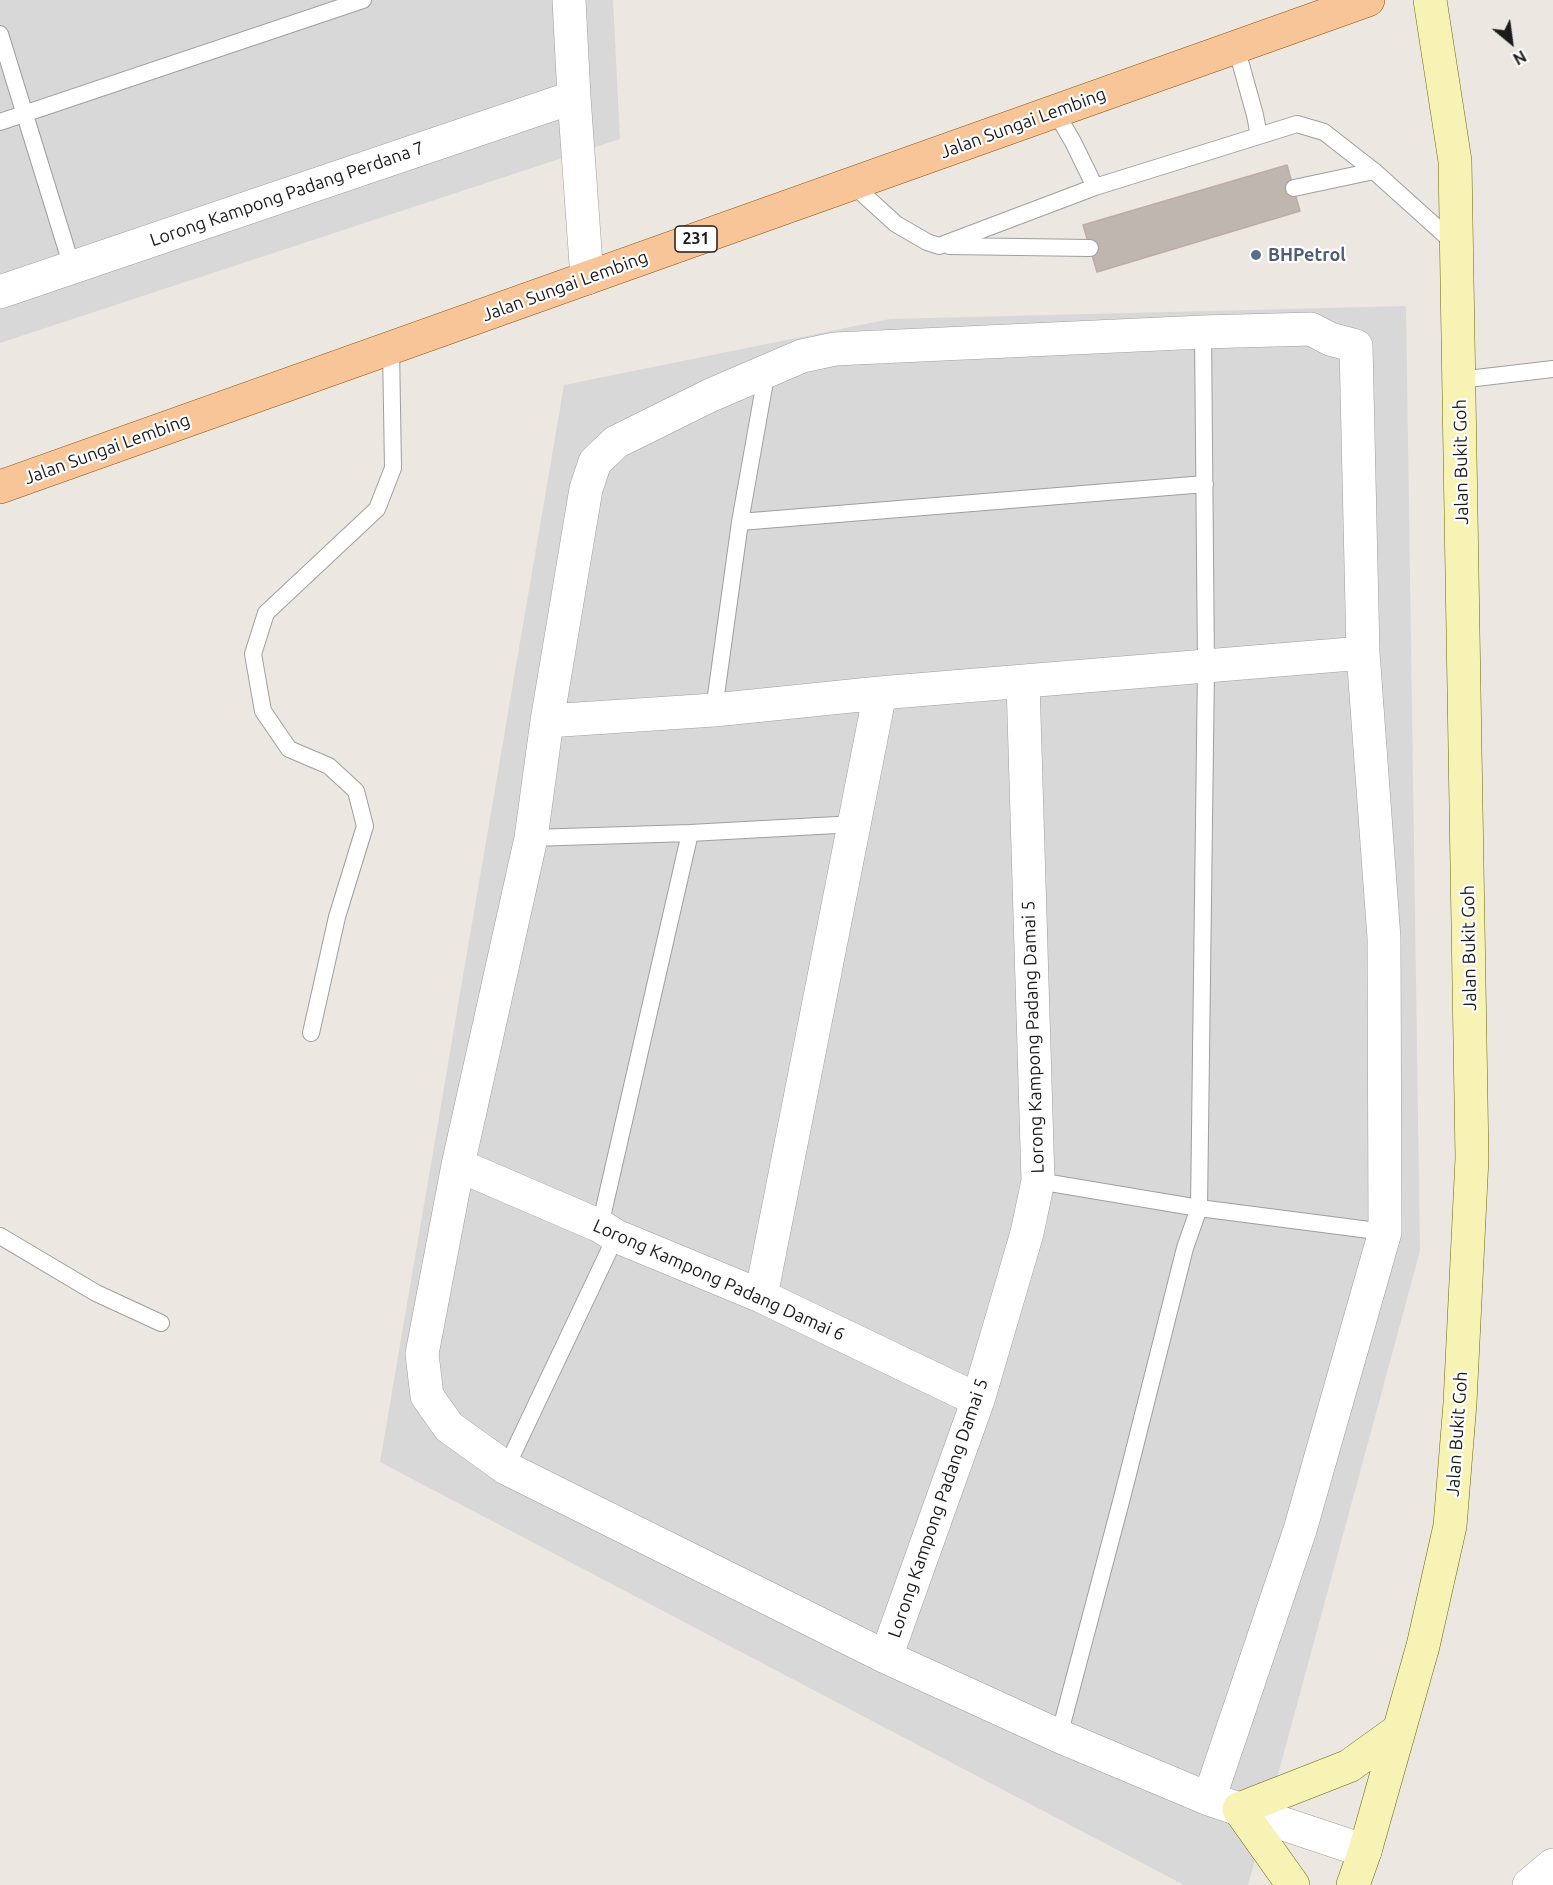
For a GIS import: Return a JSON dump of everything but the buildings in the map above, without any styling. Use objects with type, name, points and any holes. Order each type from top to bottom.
[{"type":"main road","name":"Jalan Sungai Lembing","points":[[0,488],[1368,0]]},
{"type":"main road","name":"Jalan Bukit Goh","points":[[1353,1885],[1365,1851],[1423,1646],[1450,1526],[1460,1403],[1473,1158],[1455,161],[1430,0]]},
{"type":"main road","points":[[1293,1885],[1224,1804],[1349,1766],[1399,1730]]},
{"type":"street","points":[[569,0],[586,278]]},
{"type":"street","name":"Lorong Kampong Padang Perdana 7","points":[[0,292],[574,97]]},
{"type":"street","points":[[1224,1804],[1385,1232],[1384,938],[1363,653],[1356,346],[1330,339],[1311,329],[834,349],[802,356],[711,395],[616,442],[595,462],[586,489],[547,721],[531,838],[458,1165],[422,1354],[427,1396],[449,1427],[506,1468],[886,1656],[1059,1736],[1224,1804],[1365,1851]]},
{"type":"street","points":[[547,721],[714,710],[880,693],[1363,653]]},
{"type":"street","name":"Lorong Kampong Padang Damai 5","points":[[886,1656],[978,1400],[1027,1233],[1038,1181],[1023,682]]},
{"type":"street","points":[[761,1296],[880,693]]},
{"type":"street","name":"Lorong Kampong Padang Damai 6","points":[[458,1165],[761,1296],[978,1400]]},
{"type":"street","points":[[1529,1885],[1553,1865]]},
{"type":"lane","points":[[0,122],[363,0]]},
{"type":"lane","points":[[0,34],[72,267]]},
{"type":"lane","points":[[1236,47],[1255,115],[1258,136]]},
{"type":"lane","points":[[1055,111],[1095,187]]},
{"type":"lane","points":[[939,246],[1095,187],[1297,124],[1324,132],[1374,171],[1457,247]]},
{"type":"lane","points":[[1294,188],[1374,171]]},
{"type":"lane","points":[[852,184],[896,224],[927,242],[939,246],[1090,248]]},
{"type":"lane","points":[[1059,1736],[1185,1248],[1199,1208],[1206,667],[1203,332]]},
{"type":"lane","points":[[310,1033],[337,917],[365,826],[356,791],[329,766],[289,749],[263,711],[253,654],[266,613],[377,509],[393,468],[391,348]]},
{"type":"lane","points":[[714,710],[740,522],[768,369]]},
{"type":"lane","points":[[1459,380],[1553,369]]},
{"type":"lane","points":[[740,522],[1205,484]]},
{"type":"lane","points":[[531,838],[690,833],[855,824]]},
{"type":"lane","points":[[506,1468],[608,1231],[690,833]]},
{"type":"lane","points":[[1038,1181],[1199,1208],[1385,1232]]},
{"type":"lane","points":[[0,1236],[96,1293],[161,1323]]},
{"type":"shaded area","points":[[0,0],[613,0],[620,139],[0,343]]},
{"type":"shaded area","points":[[1406,306],[1420,1251],[1248,1885],[1184,1885],[380,1462],[564,385],[890,319]]},
{"type":"place","name":"BHPetrol","points":[[1256,255]]}]
